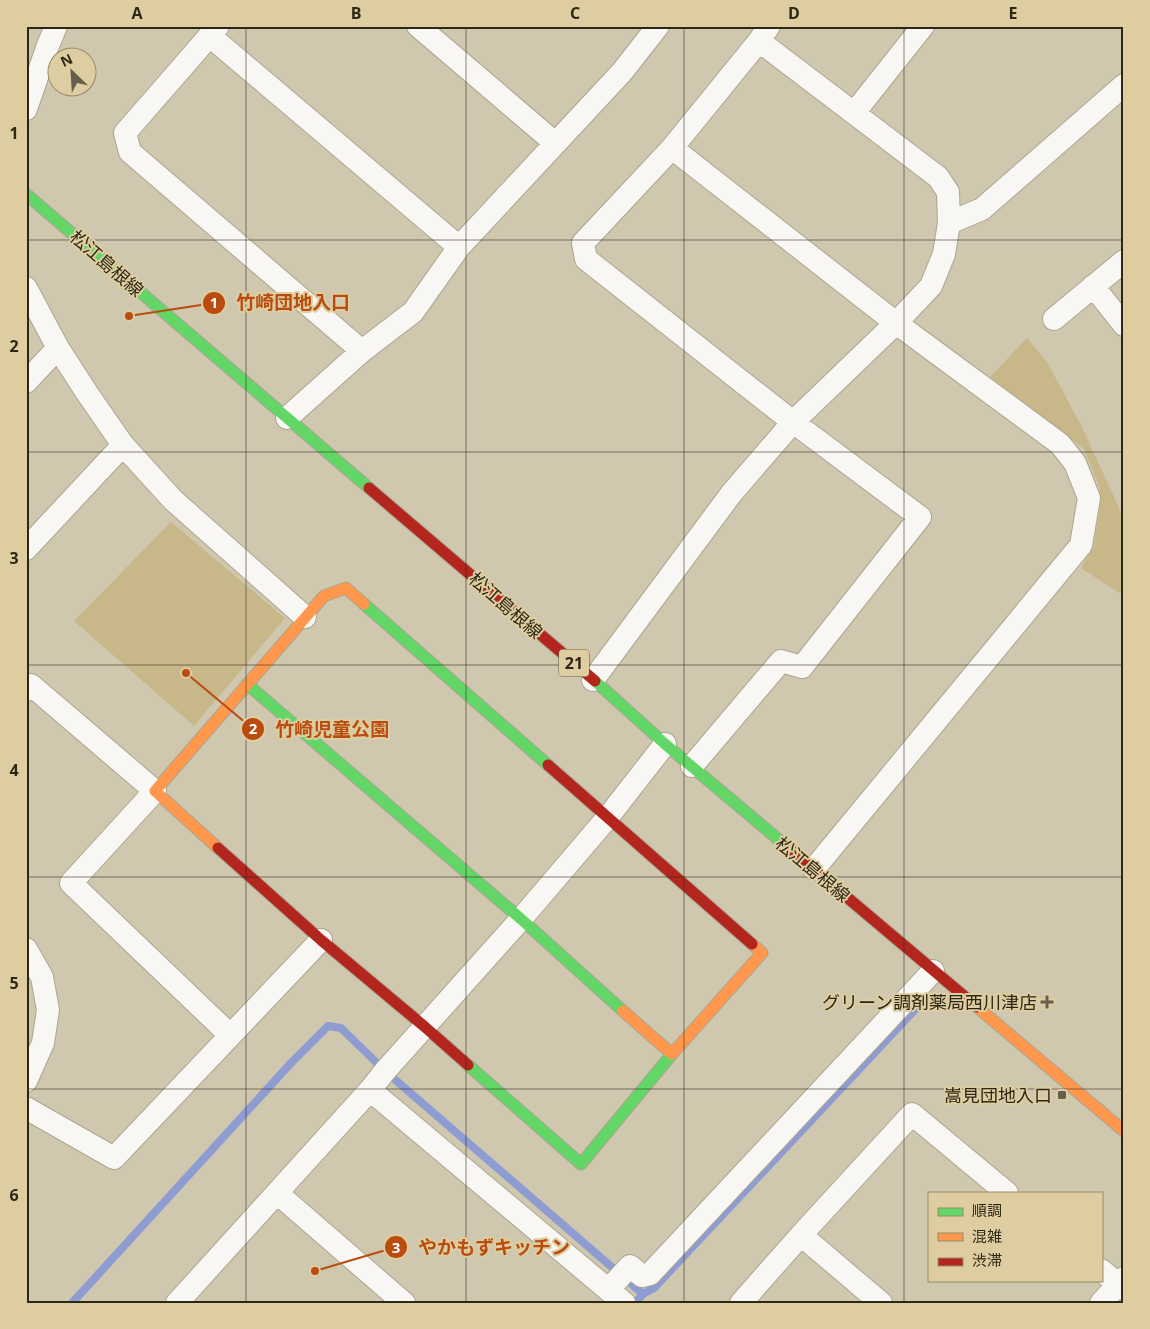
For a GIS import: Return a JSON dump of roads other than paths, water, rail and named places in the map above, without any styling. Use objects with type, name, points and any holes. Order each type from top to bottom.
[{"type":"street","points":[[26,109],[56,26]]},
{"type":"street","points":[[418,26],[555,143]]},
{"type":"street","points":[[287,418],[362,351],[413,312],[459,247],[622,72],[658,26]]},
{"type":"street","points":[[854,113],[923,26]]},
{"type":"street","points":[[362,351],[130,152],[125,134],[214,31],[459,247]]},
{"type":"street","points":[[593,680],[731,494],[793,422],[896,323],[931,286],[944,254],[949,223],[948,192],[938,177],[854,113],[764,33],[672,148],[583,243],[586,259],[793,422],[920,516],[802,667],[780,661],[692,766]]},
{"type":"street","points":[[949,223],[982,209],[1124,85]]},
{"type":"street","points":[[672,148],[896,323],[1060,444],[1075,463],[1089,498],[1081,545],[814,869]]},
{"type":"street","name":"松江島根線","points":[[26,194],[593,680],[665,744],[1124,1131]]},
{"type":"street","points":[[1054,319],[1124,261]]},
{"type":"street","points":[[1093,286],[1124,325]]},
{"type":"street","points":[[26,288],[58,348],[86,393],[123,445],[173,500],[306,617]]},
{"type":"street","points":[[26,382],[58,348]]},
{"type":"street","points":[[26,549],[123,445]]},
{"type":"street","points":[[26,690],[31,685],[155,791],[321,940],[425,1027],[581,1164],[672,1054],[762,953],[346,588],[324,596],[155,791],[71,883],[230,1035]]},
{"type":"street","points":[[247,684],[521,919],[672,1054]]},
{"type":"street","points":[[177,1303],[370,1090],[521,919],[608,817],[665,744]]},
{"type":"street","points":[[26,1108],[114,1158],[321,940]]},
{"type":"street","points":[[26,949],[42,977],[48,1010],[43,1042],[26,1082]]},
{"type":"street","points":[[370,1090],[613,1291],[630,1266],[642,1276],[650,1274],[933,971]]},
{"type":"street","points":[[741,1303],[912,1114],[1006,1192]]},
{"type":"street","points":[[277,1192],[404,1303]]},
{"type":"street","points":[[801,1235],[881,1303]]},
{"type":"street","points":[[1101,1303],[1117,1280]]},
{"type":"waterway","points":[[643,1294],[654,1288],[924,1000]]},
{"type":"waterway","points":[[72,1303],[291,1063],[328,1026],[341,1028],[385,1071],[643,1294],[635,1303]]},
{"type":"place","name":"竹崎団地入口","points":[[129,316]]},
{"type":"place","name":"竹崎児童公園","points":[[186,673]]},
{"type":"place","name":"グリーン調剤薬局西川津店","points":[[1047,1002]]},
{"type":"place","name":"嵩見団地入口","points":[[1062,1095]]},
{"type":"place","name":"やかもずキッチン","points":[[315,1271]]}]
